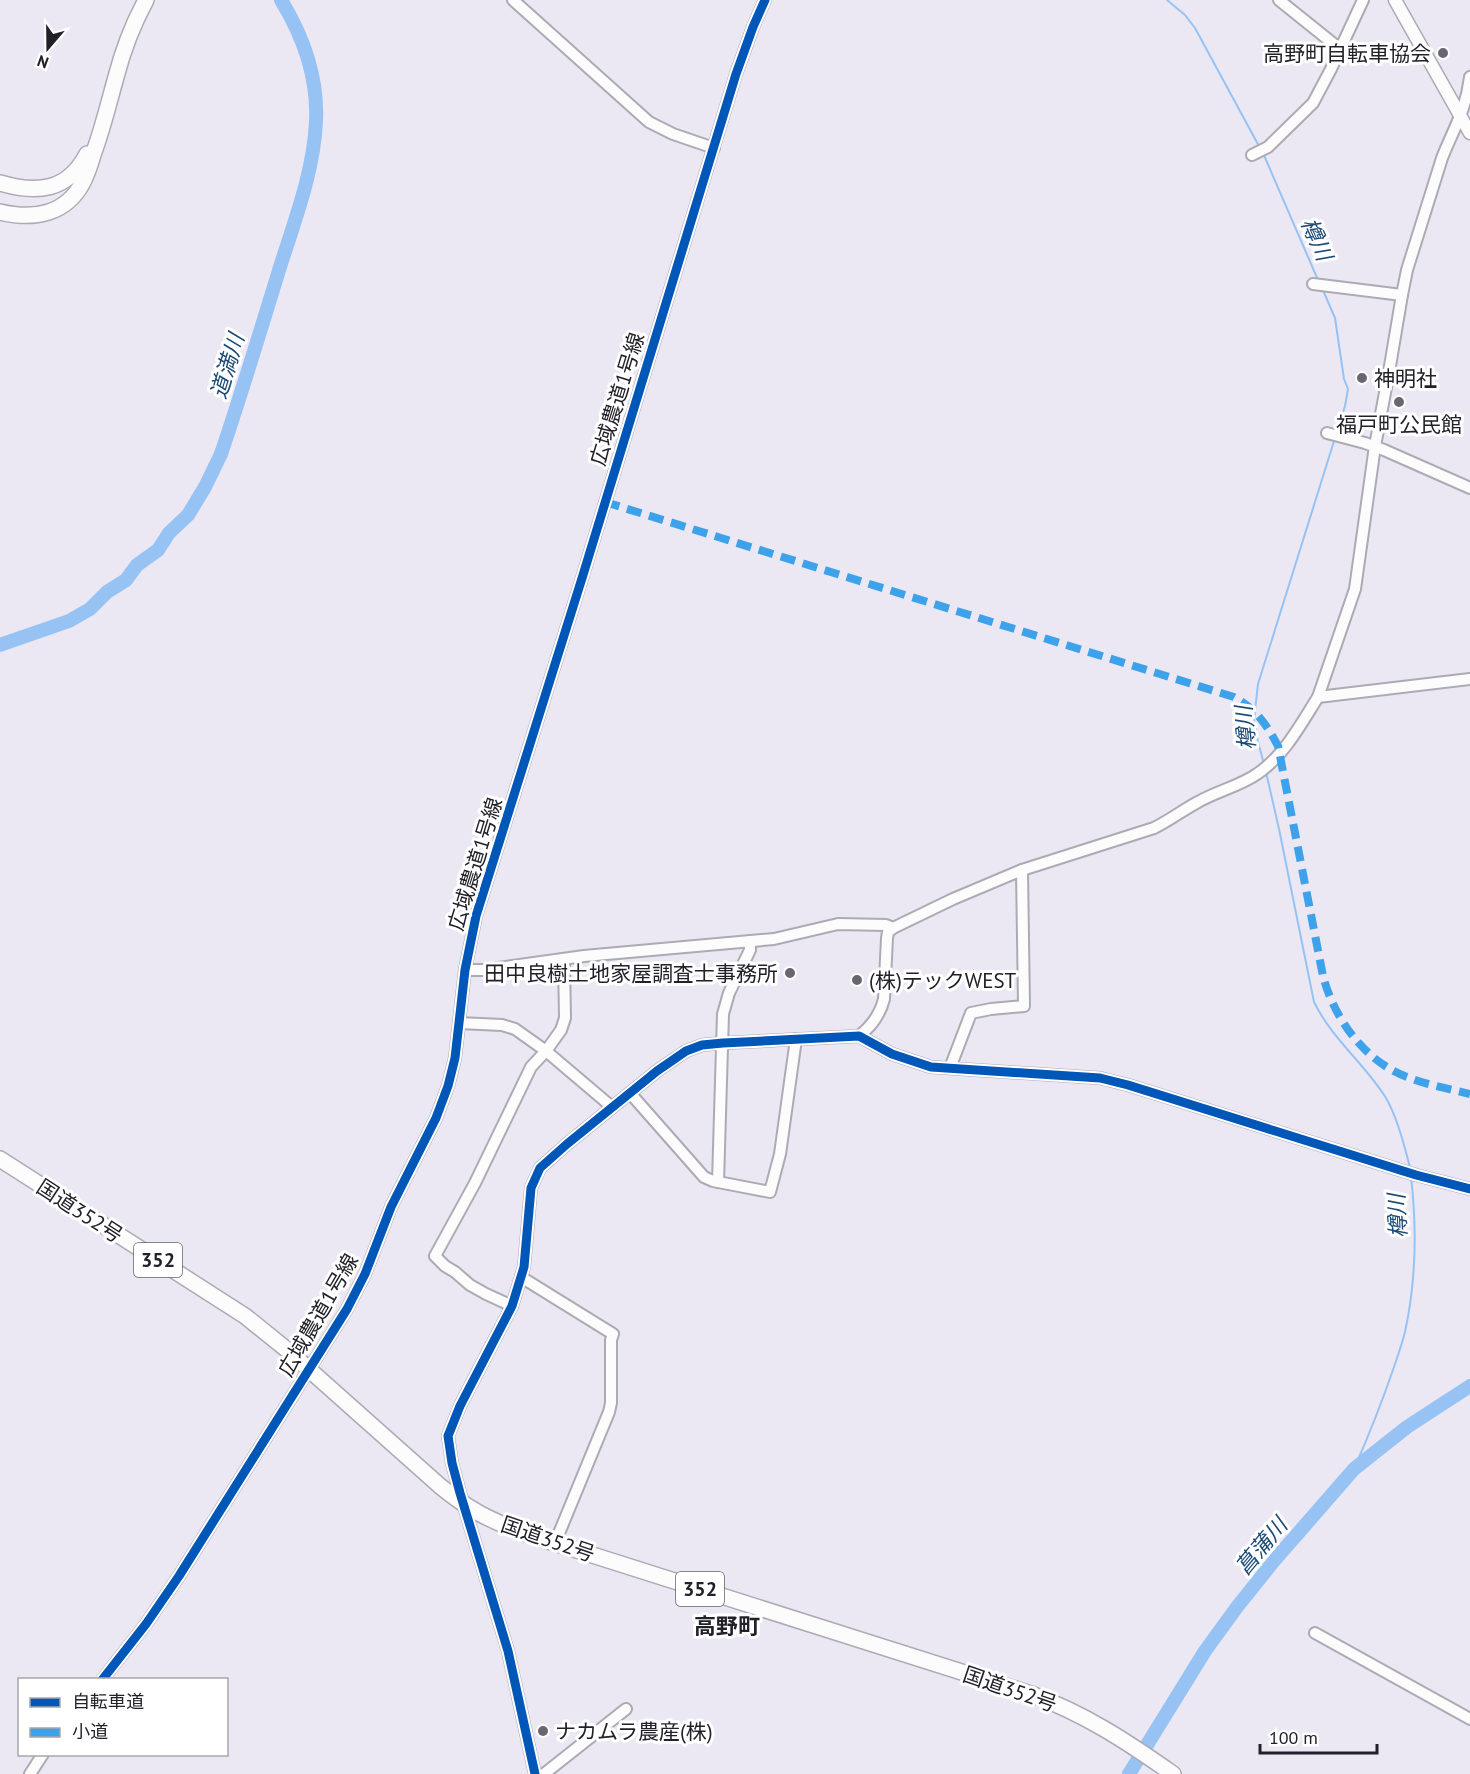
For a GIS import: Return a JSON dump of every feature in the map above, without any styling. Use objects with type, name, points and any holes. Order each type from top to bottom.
[{"type":"highway","points":[[0,183],[39,189],[57,184],[71,176],[79,167],[90,149],[129,38],[146,0]]},
{"type":"highway","points":[[0,212],[29,216],[40,215],[57,209],[78,191],[102,130],[116,76]]},
{"type":"highway","name":"国道352号","points":[[0,1159],[245,1316],[431,1478],[465,1506],[482,1516],[555,1543],[1031,1694],[1082,1716],[1128,1743],[1173,1774]]},
{"type":"main road","points":[[1395,0],[1470,133]]},
{"type":"street","points":[[513,0],[640,115],[673,134],[714,147]]},
{"type":"street","name":"広域農道1号線","points":[[104,1678],[146,1624],[179,1576],[347,1309],[359,1287],[391,1207],[436,1118],[448,1086],[454,1058],[465,970],[476,916],[747,41],[765,0]]},
{"type":"street","points":[[1280,0],[1340,49]]},
{"type":"street","points":[[1260,151],[1302,116],[1313,103],[1332,69],[1363,0]]},
{"type":"street","points":[[859,1036],[871,1027],[883,1006],[887,938],[888,932],[893,928],[953,899],[1022,870],[1154,828],[1198,802],[1258,774],[1270,763],[1297,729],[1318,697],[1355,589],[1375,446],[1407,270],[1442,158],[1461,117],[1470,77]]},
{"type":"street","points":[[1316,284],[1402,295]]},
{"type":"street","points":[[1327,433],[1375,446],[1470,488]]},
{"type":"street","points":[[1318,697],[1470,679]]},
{"type":"street","points":[[950,1068],[971,1013],[1024,1006],[1022,870]]},
{"type":"street","points":[[465,970],[484,970],[774,939],[838,924],[886,925],[893,928]]},
{"type":"street","points":[[718,1182],[723,1014],[726,1000],[750,950],[750,941]]},
{"type":"street","points":[[512,1306],[470,1285],[435,1256],[475,1183],[531,1067],[561,1030],[565,1017],[564,960]]},
{"type":"street","points":[[459,1023],[502,1025],[515,1029],[546,1051],[612,1107]]},
{"type":"street","points":[[535,1774],[508,1650],[452,1463],[448,1436],[460,1406],[512,1306],[526,1253],[531,1188],[540,1168],[657,1071],[686,1052],[702,1045],[723,1043],[859,1036],[892,1054],[931,1067],[1100,1078],[1128,1084],[1416,1175],[1470,1188]]},
{"type":"street","points":[[630,1093],[704,1177],[770,1192],[780,1154],[796,1039]]},
{"type":"street","points":[[521,1277],[613,1334],[609,1412],[555,1543]]},
{"type":"street","points":[[1315,1633],[1470,1719]]},
{"type":"street","points":[[544,1774],[626,1709]]},
{"type":"street","points":[[30,1774],[42,1756]]},
{"type":"waterway","name":"道満川","points":[[0,645],[69,621],[90,609],[107,592],[126,580],[137,565],[158,550],[169,533],[188,515],[221,454],[297,213],[312,158],[316,121],[312,73],[296,28],[281,0]]},
{"type":"waterway","name":"樽川","points":[[1167,0],[1185,15],[1195,28],[1260,148]]},
{"type":"waterway","name":"樽川","points":[[1263,153],[1318,280]]},
{"type":"waterway","name":"樽川","points":[[1322,288],[1335,318],[1344,379],[1348,389],[1337,432]]},
{"type":"waterway","name":"樽川","points":[[1264,764],[1254,720],[1258,684],[1335,438]]},
{"type":"waterway","name":"樽川","points":[[1266,772],[1314,1002],[1330,1028],[1386,1098],[1397,1123],[1410,1168]]},
{"type":"waterway","name":"樽川","points":[[1354,1469],[1385,1393],[1409,1313],[1414,1254],[1411,1177]]},
{"type":"waterway","name":"菖蒲川","points":[[1129,1774],[1205,1651],[1237,1607],[1354,1469],[1407,1427],[1470,1386]]},
{"type":"marked path","points":[[605,502],[1234,697],[1242,702],[1260,718],[1278,746],[1323,976],[1343,1022],[1364,1049],[1391,1070],[1422,1082],[1470,1094]]},
{"type":"cycle path","points":[[104,1678],[146,1624],[179,1576],[347,1309],[365,1274],[391,1207],[436,1118],[455,1058],[465,970],[476,916],[736,74],[765,0]]},
{"type":"cycle path","points":[[535,1774],[508,1651],[460,1493],[448,1436],[460,1406],[512,1306],[524,1267],[531,1188],[540,1168],[657,1071],[686,1051],[702,1045],[723,1043],[859,1036],[892,1054],[931,1067],[1100,1078],[1416,1175],[1470,1189]]},
{"type":"place","name":"高野町自転車協会","points":[[1443,53]]},
{"type":"place","name":"神明社","points":[[1362,378]]},
{"type":"place","name":"福戸町公民館","points":[[1399,402]]},
{"type":"place","name":"田中良樹土地家屋調査士事務所","points":[[790,973]]},
{"type":"place","name":"(株)テックWEST","points":[[857,980]]},
{"type":"place","name":"ナカムラ農産(株)","points":[[543,1731]]},
{"type":"district","name":"高野町","points":[[727,1626]]}]
